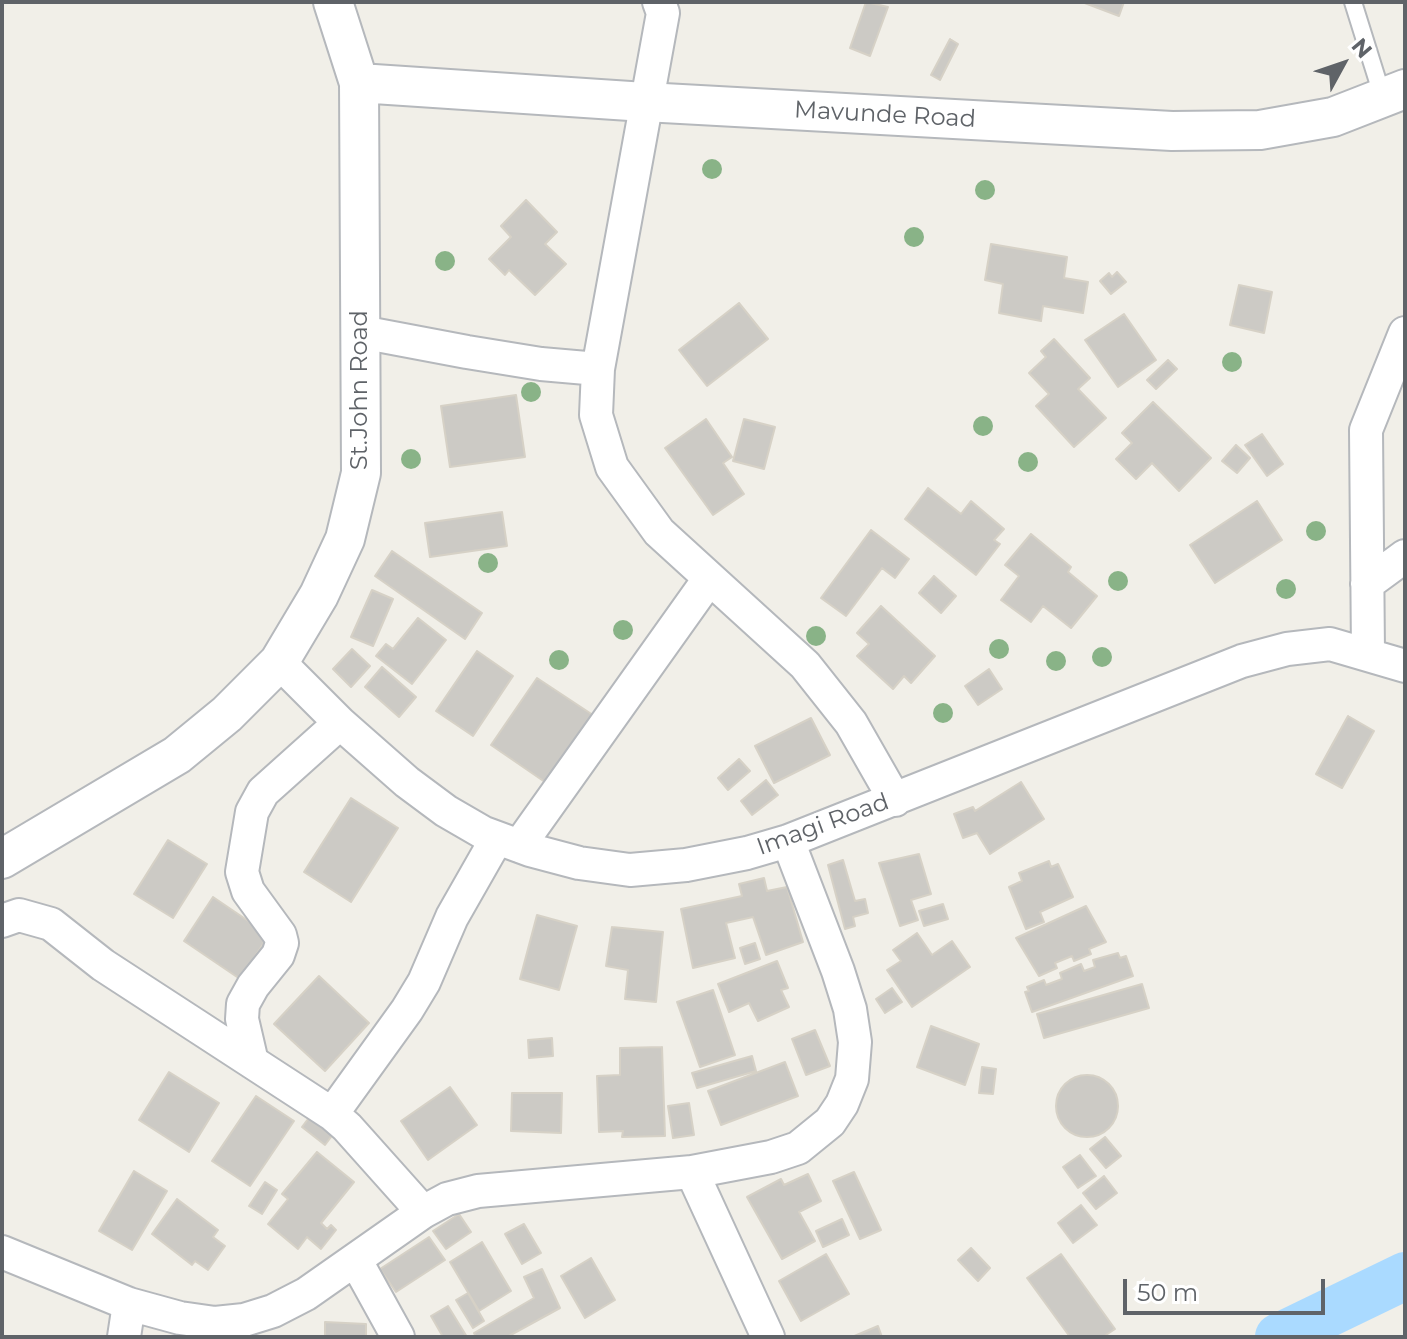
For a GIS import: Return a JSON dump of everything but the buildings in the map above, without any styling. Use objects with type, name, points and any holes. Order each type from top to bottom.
[{"type":"street","name":"St.John Road","points":[[2,859],[177,755],[227,714],[279,662],[319,595],[345,539],[361,473],[359,83],[333,2]]},
{"type":"street","points":[[659,2],[663,13],[598,369],[596,415],[612,467],[659,532],[805,665],[851,723],[895,800]]},
{"type":"street","name":"Mavunde Road","points":[[359,83],[1172,131],[1260,130],[1333,117],[1394,93]]},
{"type":"street","points":[[361,332],[541,364],[598,369]]},
{"type":"street","points":[[1368,653],[1366,430],[1405,333]]},
{"type":"street","points":[[1367,584],[1405,556]]},
{"type":"street","points":[[332,1114],[419,991],[452,917],[709,579]]},
{"type":"street","name":"Imagi Road","points":[[279,662],[340,723],[407,782],[446,811],[508,842],[579,863],[630,870],[686,865],[788,841],[1242,661],[1287,649],[1330,644],[1405,666]]},
{"type":"street","points":[[252,1062],[242,1019],[243,1004],[278,955],[282,943],[280,935],[248,891],[242,872],[252,812],[263,792],[340,723]]},
{"type":"street","points":[[2,1252],[129,1304],[219,1330],[273,1311],[306,1294],[423,1212],[447,1199],[478,1191],[692,1172],[771,1157],[798,1148],[830,1122],[842,1104],[852,1079],[855,1042],[850,1009],[788,841]]},
{"type":"street","points":[[2,921],[19,915],[51,924],[103,965],[332,1114],[423,1212]]},
{"type":"street","points":[[692,1172],[768,1337]]},
{"type":"street","points":[[356,1261],[398,1337]]},
{"type":"street","points":[[124,1337],[129,1304]]},
{"type":"lane","points":[[1353,2],[1394,93]]},
{"type":"waterway","points":[[1279,1337],[1405,1276]]}]
